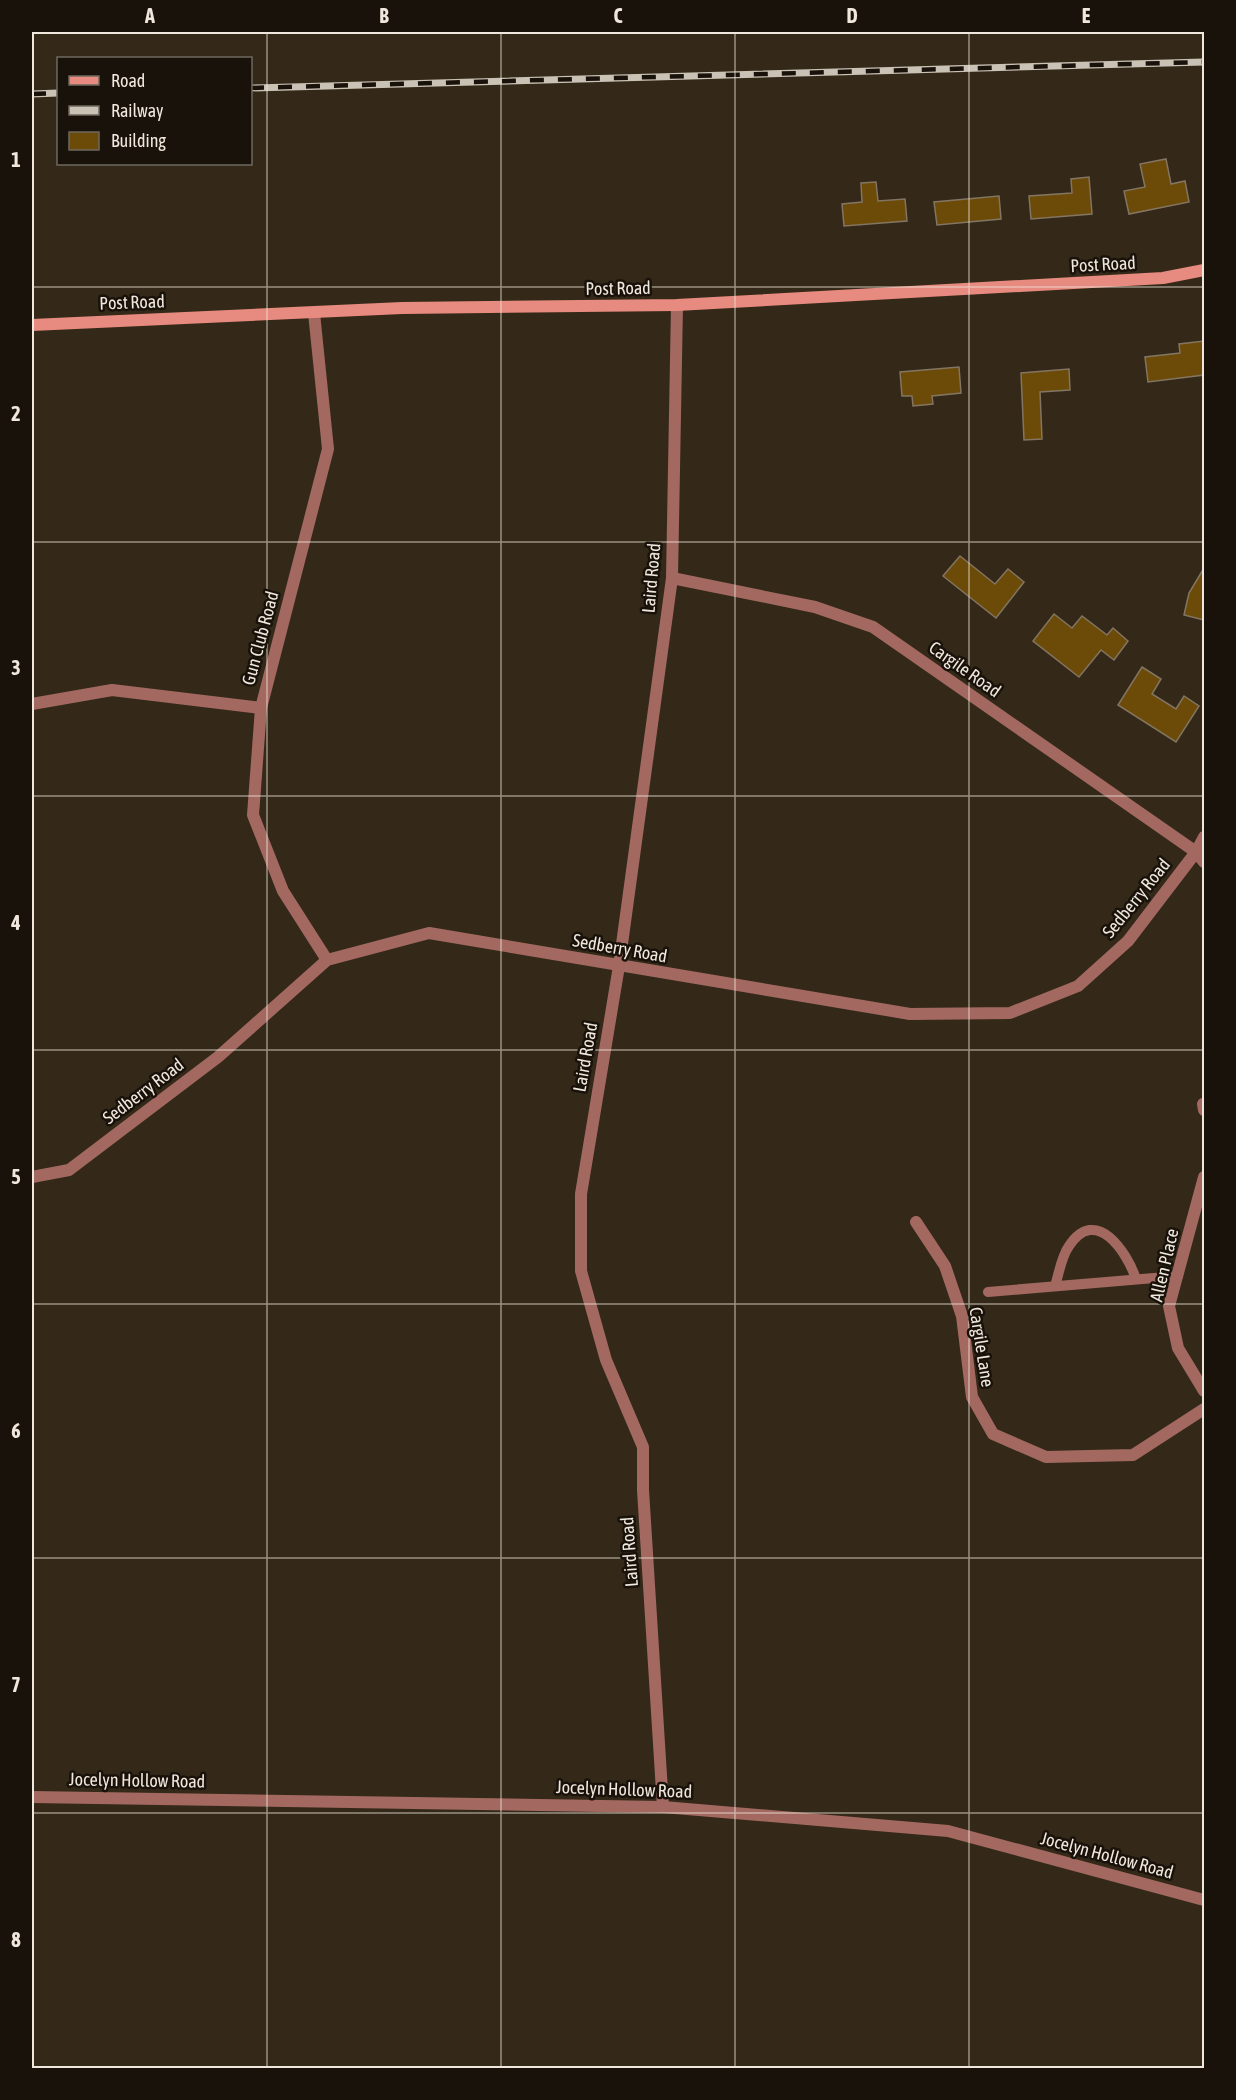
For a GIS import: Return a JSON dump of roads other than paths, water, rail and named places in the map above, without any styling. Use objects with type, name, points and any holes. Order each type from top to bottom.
[{"type":"street","name":"Post Road","points":[[32,324],[402,308],[677,305],[1163,278],[1204,270]]},
{"type":"street","name":"Laird Road","points":[[663,1806],[643,1490],[644,1447],[606,1360],[581,1271],[580,1194],[619,966],[672,578],[677,305]]},
{"type":"street","name":"Gun Club Road","points":[[314,313],[328,449],[261,708],[253,815],[283,891],[327,960]]},
{"type":"street","name":"Cargile Road","points":[[672,578],[816,606],[873,627],[1196,852],[1204,862]]},
{"type":"street","points":[[32,704],[112,690],[261,708]]},
{"type":"street","name":"Sedberry Road","points":[[32,1177],[69,1170],[218,1057],[327,960],[429,933],[910,1014],[1010,1013],[1078,986],[1128,941],[1196,852],[1204,837]]},
{"type":"street","name":"Allen Place","points":[[1204,1177],[1170,1306],[1178,1348],[1204,1391]]},
{"type":"street","name":"Cargile Lane","points":[[916,1222],[945,1266],[962,1316],[972,1397],[993,1434],[1046,1456],[1133,1455],[1204,1409]]},
{"type":"street","name":"Jocelyn Hollow Road","points":[[32,1797],[663,1806],[948,1831],[1204,1900]]},
{"type":"lane","points":[[1055,1286],[1066,1249],[1075,1238],[1096,1231],[1116,1241],[1137,1280]]},
{"type":"lane","points":[[988,1292],[1178,1276]]},
{"type":"railway","points":[[252,88],[1204,62]]},
{"type":"railway","points":[[32,94],[57,93]]}]
